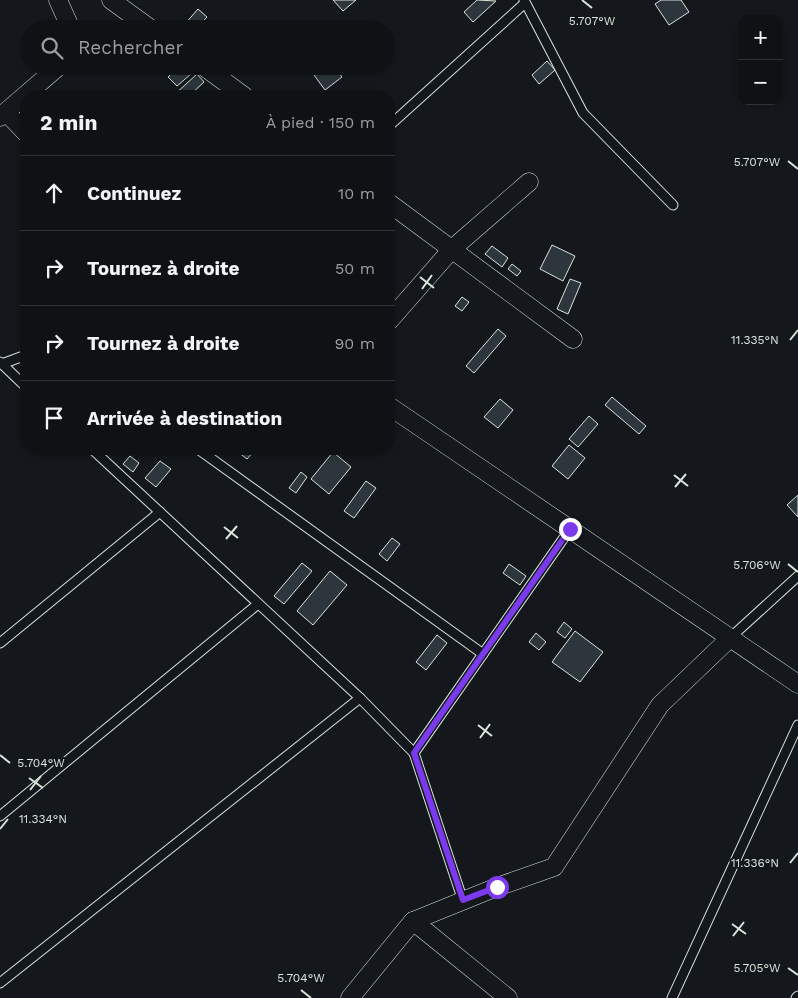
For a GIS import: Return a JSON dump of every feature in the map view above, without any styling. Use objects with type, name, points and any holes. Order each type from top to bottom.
[{"type":"street","points":[[58,0],[67,20]]},
{"type":"street","points":[[112,0],[139,20]]},
{"type":"street","points":[[32,90],[49,75]]},
{"type":"street","points":[[215,75],[236,90]]},
{"type":"street","points":[[20,100],[3,115],[20,128]]},
{"type":"street","points":[[395,314],[452,250],[529,182]]},
{"type":"street","points":[[395,207],[573,339]]},
{"type":"street","points":[[395,410],[798,684]]},
{"type":"street","points":[[350,998],[413,921],[463,900],[554,867],[660,705],[730,638]]},
{"type":"street","points":[[413,921],[508,998]]},
{"type":"lane","points":[[395,120],[525,1],[583,113],[673,205]]},
{"type":"lane","points":[[20,357],[1,363],[20,381]]},
{"type":"lane","points":[[98,455],[360,698],[414,753],[463,900]]},
{"type":"lane","points":[[206,455],[483,654]]},
{"type":"lane","points":[[0,643],[160,512]]},
{"type":"lane","points":[[414,753],[570,529]]},
{"type":"lane","points":[[730,638],[798,576]]},
{"type":"lane","points":[[0,816],[258,604]]},
{"type":"lane","points":[[0,983],[360,698]]},
{"type":"lane","points":[[672,998],[798,725]]},
{"type":"building","points":[[333,0],[356,0],[343,11]]},
{"type":"building","points":[[477,0],[496,1],[473,22],[464,12]]},
{"type":"building","points":[[661,0],[681,0],[689,12],[669,25],[655,4]]},
{"type":"building","points":[[198,9],[207,17],[204,20],[188,20]]},
{"type":"building","points":[[547,61],[555,70],[539,84],[532,75]]},
{"type":"building","points":[[170,75],[190,75],[177,86],[168,77]]},
{"type":"building","points":[[196,75],[204,82],[195,90],[179,90]]},
{"type":"building","points":[[314,75],[341,75],[342,77],[325,90]]},
{"type":"building","points":[[552,245],[575,256],[563,281],[540,269]]},
{"type":"building","points":[[492,246],[508,258],[502,267],[485,254]]},
{"type":"building","points":[[512,264],[521,271],[517,276],[508,269]]},
{"type":"building","points":[[570,279],[581,283],[568,314],[557,309]]},
{"type":"building","points":[[462,297],[469,302],[462,311],[455,306]]},
{"type":"building","points":[[498,329],[506,336],[474,373],[466,366]]},
{"type":"building","points":[[612,397],[646,426],[639,434],[605,405]]},
{"type":"building","points":[[500,399],[513,410],[498,428],[484,417]]},
{"type":"building","points":[[589,416],[598,424],[578,447],[569,439]]},
{"type":"building","points":[[569,445],[585,458],[568,479],[552,466]]},
{"type":"building","points":[[242,455],[251,455],[247,459]]},
{"type":"building","points":[[331,455],[337,455],[351,467],[329,494],[311,479]]},
{"type":"building","points":[[130,456],[139,463],[133,472],[123,464]]},
{"type":"building","points":[[160,461],[171,469],[156,487],[145,478]]},
{"type":"building","points":[[301,472],[307,477],[296,493],[289,488]]},
{"type":"building","points":[[366,481],[376,488],[354,518],[344,511]]},
{"type":"building","points":[[798,495],[798,517],[787,505]]},
{"type":"building","points":[[392,538],[400,544],[387,561],[379,554]]},
{"type":"building","points":[[302,563],[312,571],[284,604],[274,596]]},
{"type":"building","points":[[509,564],[526,576],[520,585],[503,573]]},
{"type":"building","points":[[330,571],[347,585],[313,625],[297,611]]},
{"type":"building","points":[[564,622],[572,629],[565,638],[557,632]]},
{"type":"building","points":[[575,631],[603,652],[580,682],[552,662]]},
{"type":"building","points":[[536,633],[546,642],[539,650],[529,642]]},
{"type":"building","points":[[437,635],[447,643],[426,670],[416,662]]},
{"type":"route","points":[[497,887],[463,900],[414,753],[570,529]]}]
